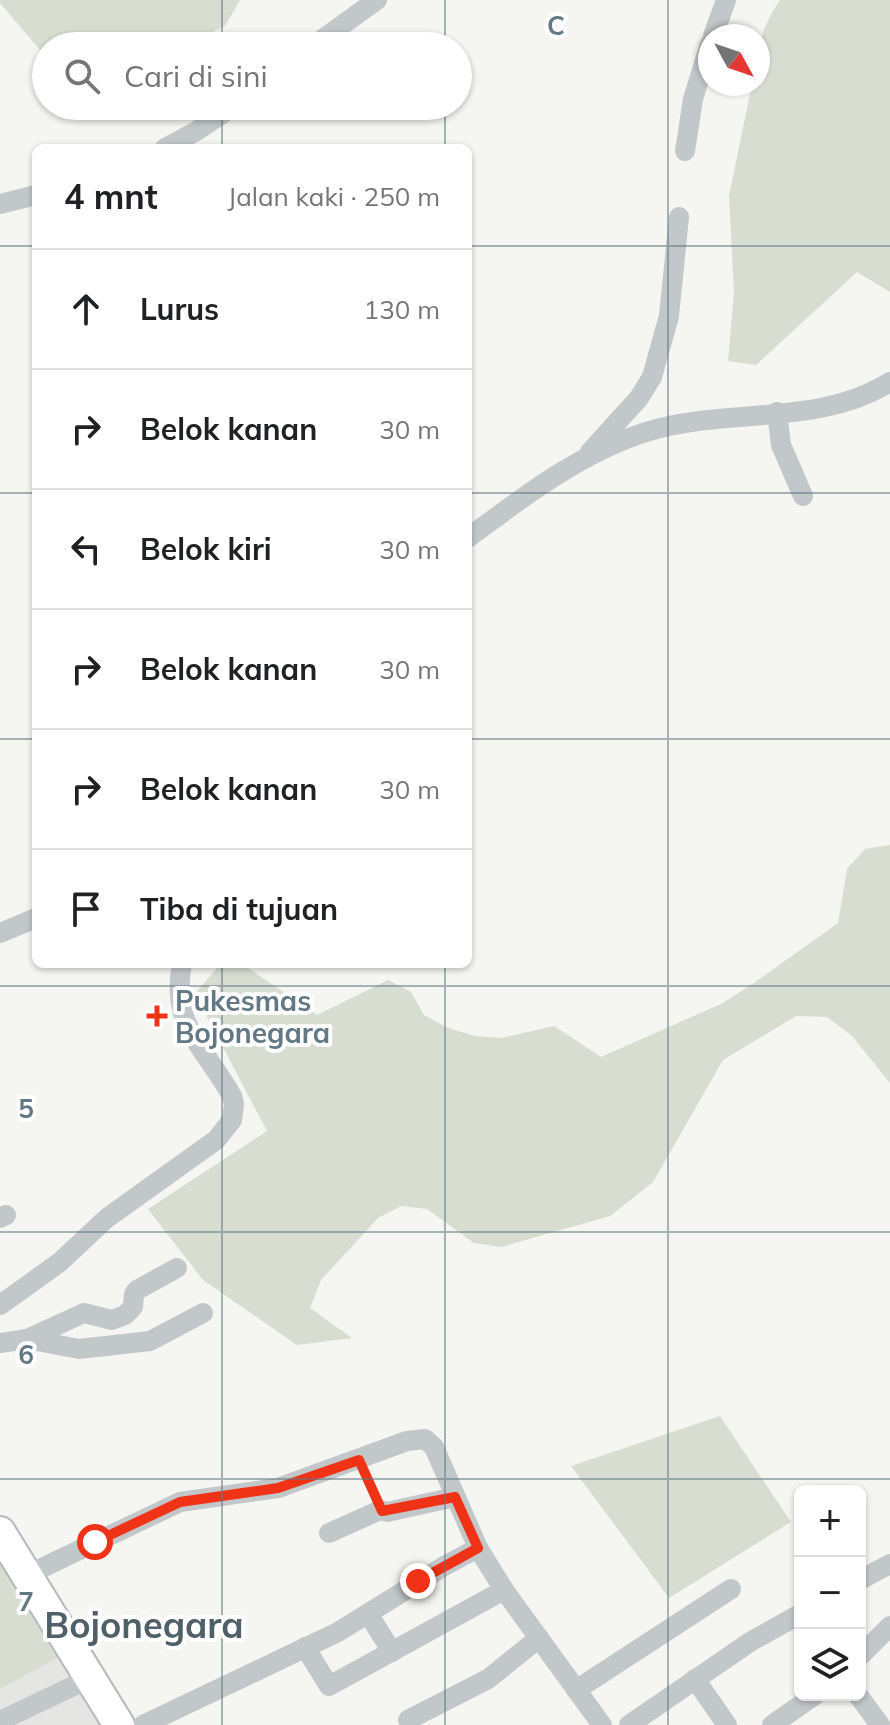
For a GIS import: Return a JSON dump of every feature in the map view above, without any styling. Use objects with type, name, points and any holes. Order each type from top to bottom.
[{"type":"highway","points":[[0,1532],[119,1723]]},
{"type":"street","points":[[332,32],[377,0]]},
{"type":"street","points":[[717,24],[726,0]]},
{"type":"street","points":[[685,151],[698,83]]},
{"type":"street","points":[[172,144],[211,120]]},
{"type":"street","points":[[0,204],[32,196]]},
{"type":"street","points":[[585,458],[639,398],[652,377],[669,316],[679,217]]},
{"type":"street","points":[[472,535],[535,488],[585,458],[647,431],[685,423],[841,405],[890,382]]},
{"type":"street","points":[[777,412],[781,445],[803,496]]},
{"type":"street","points":[[0,933],[32,920]]},
{"type":"street","points":[[0,1305],[60,1262],[103,1221],[216,1140],[232,1120],[232,1096],[183,1018],[178,991],[181,968]]},
{"type":"street","points":[[0,1343],[27,1339],[84,1313],[112,1320],[125,1315],[133,1307],[137,1290],[177,1268]]},
{"type":"street","points":[[27,1339],[79,1349],[150,1341],[203,1313]]},
{"type":"street","points":[[25,1576],[180,1502],[278,1488],[407,1441],[425,1439],[434,1447],[478,1548],[504,1590],[601,1725]]},
{"type":"street","points":[[329,1533],[380,1510],[387,1512],[455,1497]]},
{"type":"street","points":[[119,1723],[305,1647],[369,1615],[418,1581],[478,1548]]},
{"type":"street","points":[[866,1577],[890,1564]]},
{"type":"street","points":[[576,1690],[731,1589]]},
{"type":"street","points":[[305,1647],[329,1686],[504,1590]]},
{"type":"street","points":[[369,1615],[392,1652]]},
{"type":"street","points":[[629,1725],[695,1679],[794,1618]]},
{"type":"street","points":[[866,1650],[890,1626]]},
{"type":"street","points":[[408,1720],[488,1679],[539,1638]]},
{"type":"street","points":[[0,1721],[90,1678]]},
{"type":"street","points":[[695,1679],[727,1725]]},
{"type":"street","points":[[772,1725],[806,1701]]},
{"type":"street","points":[[862,1701],[880,1725]]},
{"type":"path","points":[[359,1460],[380,1510]]},
{"type":"shaded area","points":[[0,0],[240,0],[225,26],[213,32],[32,32],[32,41]]},
{"type":"shaded area","points":[[780,0],[890,0],[890,292],[857,272],[756,365],[728,361],[734,293],[729,196],[750,96],[770,96],[768,21]]},
{"type":"shaded area","points":[[890,845],[890,1083],[852,1036],[827,1017],[796,1016],[723,1060],[653,1182],[610,1216],[501,1247],[474,1243],[427,1209],[401,1206],[378,1218],[321,1280],[310,1308],[352,1338],[297,1345],[203,1280],[148,1209],[267,1131],[195,994],[217,968],[248,968],[317,1015],[388,980],[411,992],[424,1015],[448,1028],[475,1036],[502,1038],[554,1026],[601,1057],[721,1004],[838,923],[847,869],[865,849]]},
{"type":"shaded area","points":[[720,1416],[791,1522],[669,1598],[571,1466]]},
{"type":"shaded area","points":[[0,1548],[65,1654],[0,1689]]},
{"type":"shaded area","points":[[65,1654],[108,1725],[0,1725],[0,1689]]},
{"type":"place","name":"Pukesmas Bojonegara","points":[[157,1016]]},
{"type":"district","name":"Bojonegara","points":[[144,1624]]},
{"type":"route","points":[[95,1542],[180,1502],[278,1488],[359,1460],[382,1511],[455,1497],[478,1548],[418,1581]]}]
